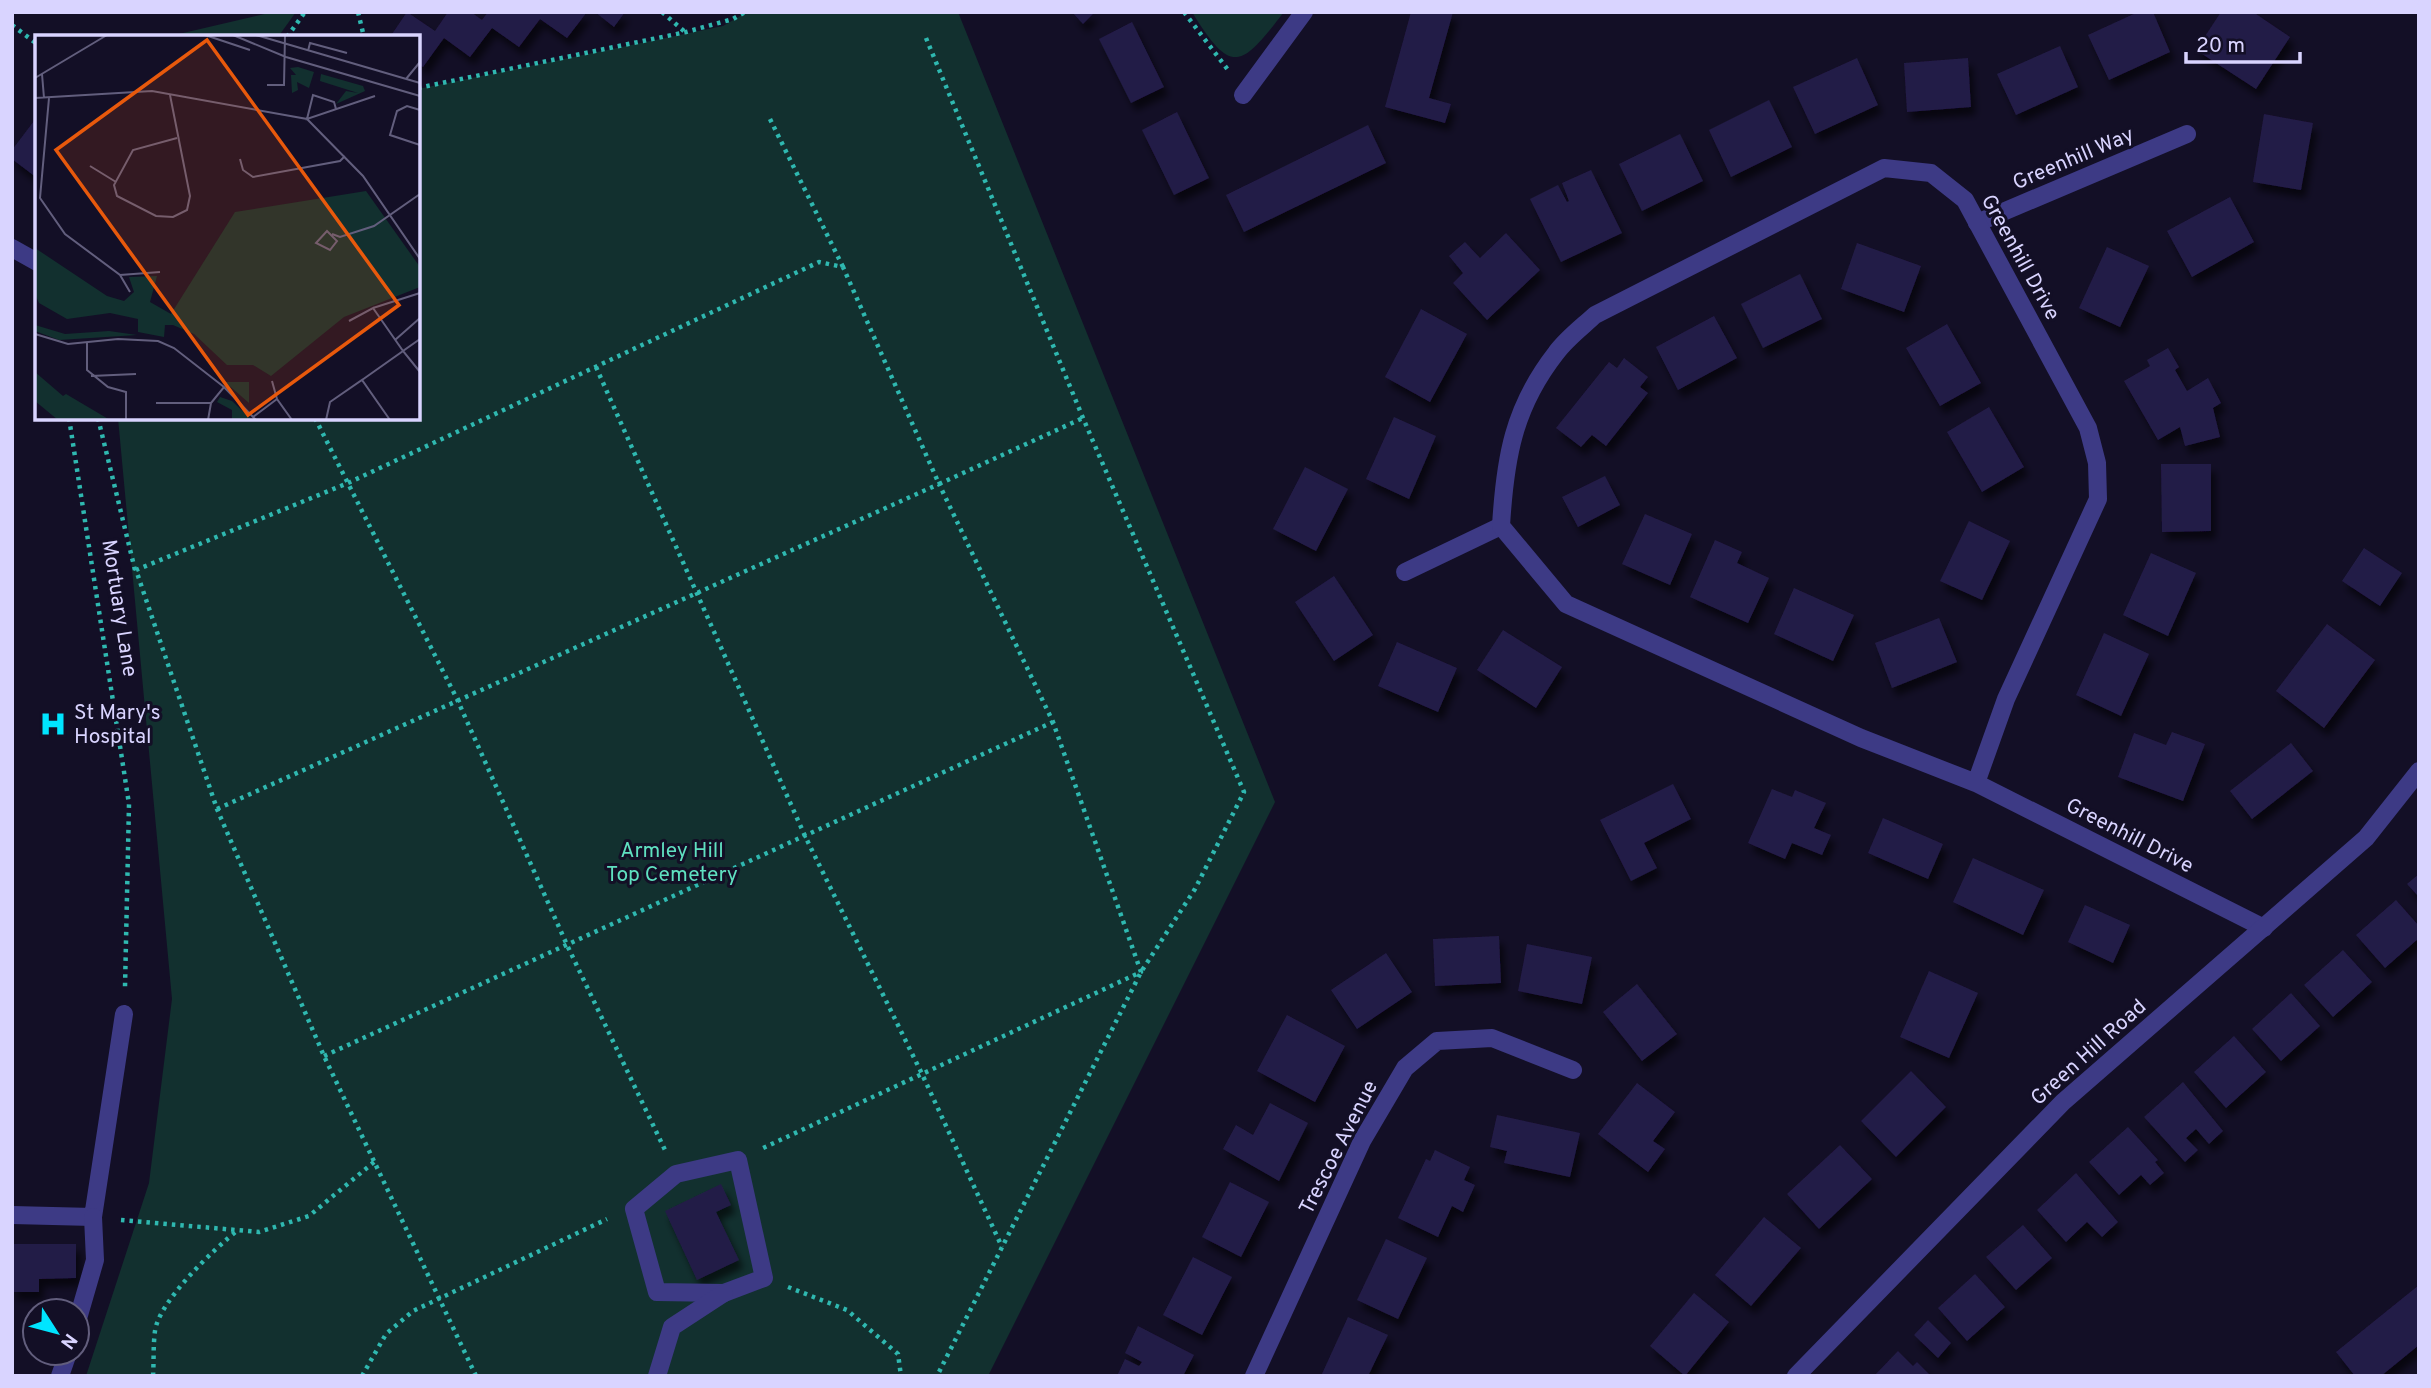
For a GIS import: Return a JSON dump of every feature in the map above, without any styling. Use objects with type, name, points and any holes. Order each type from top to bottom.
[{"type":"street","points":[[1246,91],[1304,12]]},
{"type":"street","name":"Greenhill Way","points":[[1977,223],[2187,134]]},
{"type":"street","name":"Greenhill Drive","points":[[1976,783],[2007,699],[2098,499],[2097,463],[2088,428],[1965,200],[1931,173],[1884,168],[1595,315],[1556,352],[1520,413],[1505,465],[1500,526],[1566,604],[1861,738],[1976,783],[2264,928]]},
{"type":"street","points":[[12,248],[35,261]]},
{"type":"street","points":[[1405,572],[1500,526]]},
{"type":"street","name":"Green Hill Road","points":[[1796,1376],[2063,1102],[2366,838],[2419,771]]},
{"type":"street","points":[[84,1297],[95,1261],[93,1217],[124,1014]]},
{"type":"street","name":"Trescoe Avenue","points":[[1254,1376],[1362,1141],[1405,1068],[1437,1041],[1492,1038],[1573,1070]]},
{"type":"street","points":[[657,1376],[672,1327],[724,1293],[764,1278],[738,1160],[676,1174],[634,1209],[657,1292],[724,1293]]},
{"type":"street","points":[[12,1215],[93,1217]]},
{"type":"path","points":[[288,35],[305,12]]},
{"type":"path","points":[[358,12],[364,35]]},
{"type":"path","points":[[662,12],[686,32]]},
{"type":"path","points":[[420,88],[686,32],[733,19],[745,12]]},
{"type":"path","points":[[1184,12],[1224,67],[1246,91]]},
{"type":"path","points":[[12,25],[35,42]]},
{"type":"path","points":[[926,38],[1083,418],[1244,792],[1195,889],[1141,972],[937,1376]]},
{"type":"path","points":[[770,119],[843,267],[939,484],[1053,722],[1141,972]]},
{"type":"path","points":[[136,570],[348,483],[819,262],[843,267]]},
{"type":"path","points":[[596,368],[805,836],[922,1074],[1002,1247]]},
{"type":"path","points":[[217,810],[457,699],[1083,418]]},
{"type":"path","name":"Mortuary Lane","points":[[69,420],[130,804],[124,1014]]},
{"type":"path","points":[[98,420],[136,570],[217,810],[324,1055],[476,1376]]},
{"type":"path","points":[[316,420],[327,447],[348,483],[457,699],[567,945],[676,1174]]},
{"type":"path","points":[[324,1055],[1053,722]]},
{"type":"path","points":[[738,1160],[1141,972]]},
{"type":"path","points":[[93,1217],[260,1232],[309,1216],[374,1162]]},
{"type":"path","points":[[362,1376],[386,1334],[413,1311],[594,1223],[634,1209]]},
{"type":"path","points":[[153,1376],[155,1329],[179,1288],[214,1250],[238,1230]]},
{"type":"path","points":[[764,1278],[847,1310],[898,1354],[901,1376]]},
{"type":"green space","points":[[273,12],[296,12],[279,35],[175,35]]},
{"type":"green space","name":"Armley Hill Top Cemetery","points":[[747,12],[958,12],[1275,802],[988,1376],[86,1376],[149,1183],[172,999],[118,420],[420,420],[420,89],[723,26]]},
{"type":"green space","points":[[1192,12],[1284,12],[1258,44],[1237,57],[1228,55],[1217,47]]},
{"type":"building","points":[[407,12],[435,31],[448,12],[471,12],[482,20],[488,12],[587,12],[567,38],[540,19],[519,47],[492,28],[470,57],[444,38],[423,67],[420,65],[420,35],[391,35]]},
{"type":"building","points":[[595,12],[625,12],[614,27]]},
{"type":"building","points":[[1072,12],[1095,12],[1083,24]]},
{"type":"building","points":[[1411,12],[1453,12],[1429,98],[1451,104],[1445,123],[1385,107]]},
{"type":"building","points":[[2138,12],[2153,12],[2170,52],[2109,80],[2088,35]]},
{"type":"building","points":[[2221,12],[2253,12],[2290,37],[2256,89],[2196,50]]},
{"type":"building","points":[[1132,22],[1164,87],[1131,103],[1099,39]]},
{"type":"building","points":[[2060,46],[2078,87],[2016,115],[1997,74]]},
{"type":"building","points":[[1857,58],[1878,105],[1815,134],[1793,87]]},
{"type":"building","points":[[1968,58],[1971,107],[1907,112],[1904,63]]},
{"type":"building","points":[[1769,100],[1792,147],[1731,177],[1709,130]]},
{"type":"building","points":[[1177,112],[1209,178],[1174,195],[1142,130]]},
{"type":"building","points":[[2264,114],[2313,123],[2301,190],[2253,182]]},
{"type":"building","points":[[35,120],[35,176],[12,159],[12,150]]},
{"type":"building","points":[[1368,125],[1386,163],[1244,232],[1226,195]]},
{"type":"building","points":[[1680,134],[1703,181],[1642,211],[1619,164]]},
{"type":"building","points":[[1591,170],[1622,233],[1561,262],[1530,199],[1558,185],[1567,202],[1569,201],[1562,183]]},
{"type":"building","points":[[2230,197],[2254,242],[2192,277],[2167,231]]},
{"type":"building","points":[[1506,233],[1540,270],[1487,320],[1453,283],[1463,273],[1449,256],[1465,242],[1480,258]]},
{"type":"building","points":[[1857,243],[1921,266],[1904,312],[1841,289]]},
{"type":"building","points":[[2107,247],[2149,266],[2120,327],[2079,308]]},
{"type":"building","points":[[1800,274],[1822,319],[1763,348],[1741,304]]},
{"type":"building","points":[[1421,309],[1467,334],[1430,402],[1385,377]]},
{"type":"building","points":[[1714,316],[1737,358],[1678,390],[1656,347]]},
{"type":"building","points":[[1947,324],[1981,383],[1940,406],[1906,348]]},
{"type":"building","points":[[2168,348],[2179,367],[2175,370],[2187,391],[2208,378],[2221,403],[2213,408],[2220,437],[2185,446],[2180,427],[2158,440],[2124,381],[2150,366],[2147,360]]},
{"type":"building","points":[[1624,358],[1648,377],[1640,387],[1648,393],[1606,446],[1592,435],[1581,447],[1556,428],[1609,362],[1617,368]]},
{"type":"building","points":[[1989,407],[2024,467],[1982,492],[1947,432]]},
{"type":"building","points":[[1394,417],[1436,436],[1409,499],[1366,479]]},
{"type":"building","points":[[2161,464],[2211,464],[2211,531],[2162,532]]},
{"type":"building","points":[[1305,467],[1348,489],[1316,551],[1273,529]]},
{"type":"building","points":[[1605,476],[1620,505],[1578,527],[1562,497]]},
{"type":"building","points":[[1645,514],[1692,534],[1670,585],[1622,564]]},
{"type":"building","points":[[1969,521],[2010,541],[1982,600],[1940,581]]},
{"type":"building","points":[[1715,540],[1742,552],[1737,563],[1769,578],[1748,623],[1690,597]]},
{"type":"building","points":[[2364,548],[2402,573],[2380,606],[2342,581]]},
{"type":"building","points":[[2151,553],[2196,573],[2168,636],[2123,615]]},
{"type":"building","points":[[1334,576],[1373,635],[1334,661],[1295,602]]},
{"type":"building","points":[[1794,588],[1854,615],[1833,661],[1774,634]]},
{"type":"building","points":[[1939,618],[1957,662],[1892,688],[1875,643]]},
{"type":"building","points":[[2327,624],[2375,660],[2324,728],[2276,691]]},
{"type":"building","points":[[1503,630],[1562,667],[1536,708],[1477,670]]},
{"type":"building","points":[[2104,633],[2149,654],[2121,716],[2076,695]]},
{"type":"building","points":[[1397,642],[1457,668],[1438,712],[1378,686]]},
{"type":"building","points":[[2172,732],[2205,744],[2183,801],[2118,777],[2134,733],[2166,745]]},
{"type":"building","points":[[2291,743],[2313,771],[2252,819],[2230,791]]},
{"type":"building","points":[[1673,784],[1691,819],[1644,843],[1657,868],[1631,881],[1600,820]]},
{"type":"building","points":[[1772,789],[1792,797],[1795,790],[1826,803],[1814,828],[1831,835],[1822,855],[1792,843],[1785,859],[1748,843]]},
{"type":"building","points":[[1883,818],[1943,844],[1928,879],[1868,853]]},
{"type":"building","points":[[1973,858],[2044,890],[2023,935],[1953,902]]},
{"type":"building","points":[[2419,874],[2419,897],[2407,884]]},
{"type":"building","points":[[2396,900],[2419,926],[2419,938],[2385,968],[2356,935]]},
{"type":"building","points":[[2085,905],[2130,925],[2113,963],[2068,942]]},
{"type":"building","points":[[1499,936],[1501,983],[1435,986],[1433,939]]},
{"type":"building","points":[[1527,944],[1592,957],[1582,1004],[1518,991]]},
{"type":"building","points":[[2343,950],[2372,982],[2333,1017],[2304,985]]},
{"type":"building","points":[[1386,953],[1412,992],[1357,1029],[1331,990]]},
{"type":"building","points":[[1929,971],[1978,993],[1949,1058],[1900,1037]]},
{"type":"building","points":[[1637,984],[1677,1034],[1642,1061],[1603,1012]]},
{"type":"building","points":[[2291,993],[2320,1026],[2281,1061],[2252,1029]]},
{"type":"building","points":[[1287,1015],[1345,1046],[1315,1102],[1257,1071]]},
{"type":"building","points":[[2234,1036],[2266,1072],[2226,1108],[2194,1072]]},
{"type":"building","points":[[1911,1071],[1946,1107],[1896,1157],[1861,1121]]},
{"type":"building","points":[[2183,1082],[2223,1131],[2209,1144],[2196,1129],[2186,1138],[2198,1150],[2185,1162],[2144,1117]]},
{"type":"building","points":[[1637,1083],[1675,1112],[1653,1141],[1665,1149],[1648,1172],[1598,1134]]},
{"type":"building","points":[[1270,1103],[1308,1123],[1279,1181],[1223,1149],[1236,1125],[1253,1135]]},
{"type":"building","points":[[1497,1115],[1580,1133],[1570,1177],[1504,1163],[1507,1151],[1490,1147]]},
{"type":"building","points":[[2128,1127],[2158,1160],[2155,1162],[2164,1173],[2150,1185],[2141,1175],[2119,1195],[2089,1162]]},
{"type":"building","points":[[1840,1145],[1872,1179],[1819,1229],[1787,1194]]},
{"type":"building","points":[[1435,1150],[1470,1167],[1464,1180],[1475,1185],[1463,1212],[1452,1206],[1438,1237],[1398,1218],[1426,1159],[1430,1161]]},
{"type":"building","points":[[2076,1173],[2118,1222],[2102,1237],[2087,1222],[2066,1242],[2037,1210]]},
{"type":"building","points":[[1230,1182],[1269,1202],[1241,1257],[1202,1237]]},
{"type":"building","points":[[721,1184],[731,1205],[716,1212],[739,1260],[697,1280],[665,1211]]},
{"type":"building","points":[[1764,1217],[1801,1248],[1751,1306],[1715,1275]]},
{"type":"building","points":[[2023,1225],[2052,1258],[2016,1290],[1986,1257]]},
{"type":"building","points":[[1386,1239],[1427,1258],[1398,1319],[1357,1300]]},
{"type":"building","points":[[12,1244],[76,1244],[76,1278],[39,1279],[39,1292],[12,1292]]},
{"type":"building","points":[[1193,1257],[1232,1277],[1202,1335],[1163,1315]]},
{"type":"building","points":[[1975,1274],[2005,1307],[1967,1341],[1938,1308]]},
{"type":"building","points":[[2419,1285],[2419,1345],[2381,1376],[2355,1376],[2336,1352]]},
{"type":"building","points":[[1694,1293],[1729,1322],[1685,1376],[1650,1346]]},
{"type":"building","points":[[1348,1317],[1388,1335],[1368,1376],[1321,1376]]},
{"type":"building","points":[[1928,1320],[1951,1343],[1938,1358],[1914,1335]]},
{"type":"building","points":[[1138,1326],[1194,1355],[1183,1376],[1117,1376],[1125,1359],[1139,1366],[1142,1362],[1125,1353]]},
{"type":"building","points":[[1898,1351],[1913,1366],[1917,1362],[1931,1376],[1874,1376]]},
{"type":"place","name":"St Mary's Hospital","points":[[53,724]]}]
